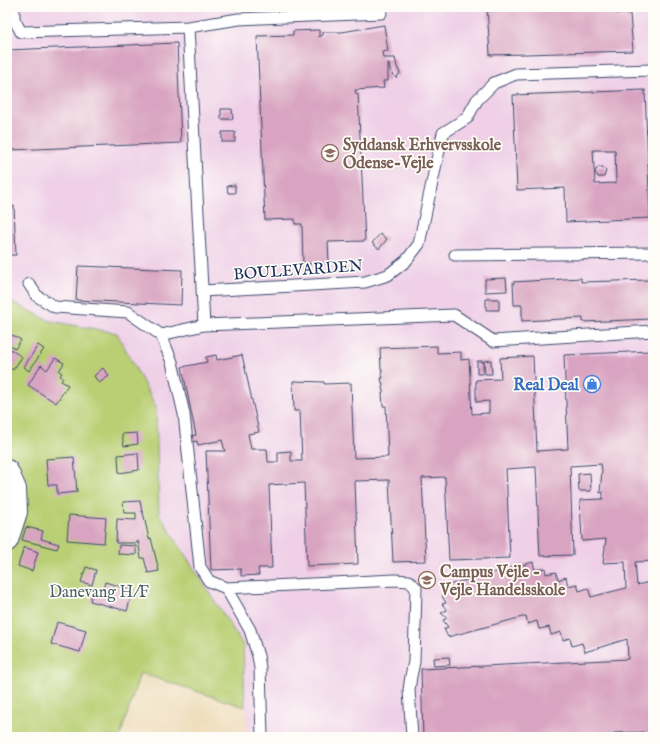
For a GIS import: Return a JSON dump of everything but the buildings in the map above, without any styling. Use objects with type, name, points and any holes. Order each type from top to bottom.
[{"type":"street","points":[[7,472],[14,489],[16,512],[7,540]]},
{"type":"lane","points":[[14,7],[14,19],[21,32],[188,27],[239,19],[381,13]]},
{"type":"lane","points":[[188,27],[204,325]]},
{"type":"lane","name":"BOULEVARDEN","points":[[202,291],[365,282],[388,275],[406,261],[419,244],[444,133],[466,118],[477,100],[494,83],[516,74],[653,70]]},
{"type":"lane","points":[[455,255],[653,253]]},
{"type":"lane","points":[[29,284],[37,296],[55,307],[128,312],[161,335],[172,362],[184,414],[200,567],[209,581],[226,588],[395,580],[409,582],[416,588],[414,662],[409,690],[412,737]]},
{"type":"lane","points":[[161,335],[204,325],[454,315],[493,341],[653,331]]},
{"type":"lane","points":[[226,588],[250,630],[258,656],[260,668],[262,737]]},
{"type":"shaded area","points":[[7,7],[653,7],[653,737],[247,737],[243,645],[159,514],[156,407],[117,333],[50,321],[7,300]]},
{"type":"green space","name":"Danevang H/F","points":[[7,300],[50,321],[117,333],[156,407],[159,514],[243,645],[245,707],[140,673],[120,737],[7,737]]},
{"type":"place","name":"Syddansk Erhvervsskole Odense-Vejle","points":[[330,153]]},
{"type":"place","name":"Real Deal","points":[[592,384]]},
{"type":"place","name":"Campus Vejle - Vejle Handelsskole","points":[[427,580]]}]
